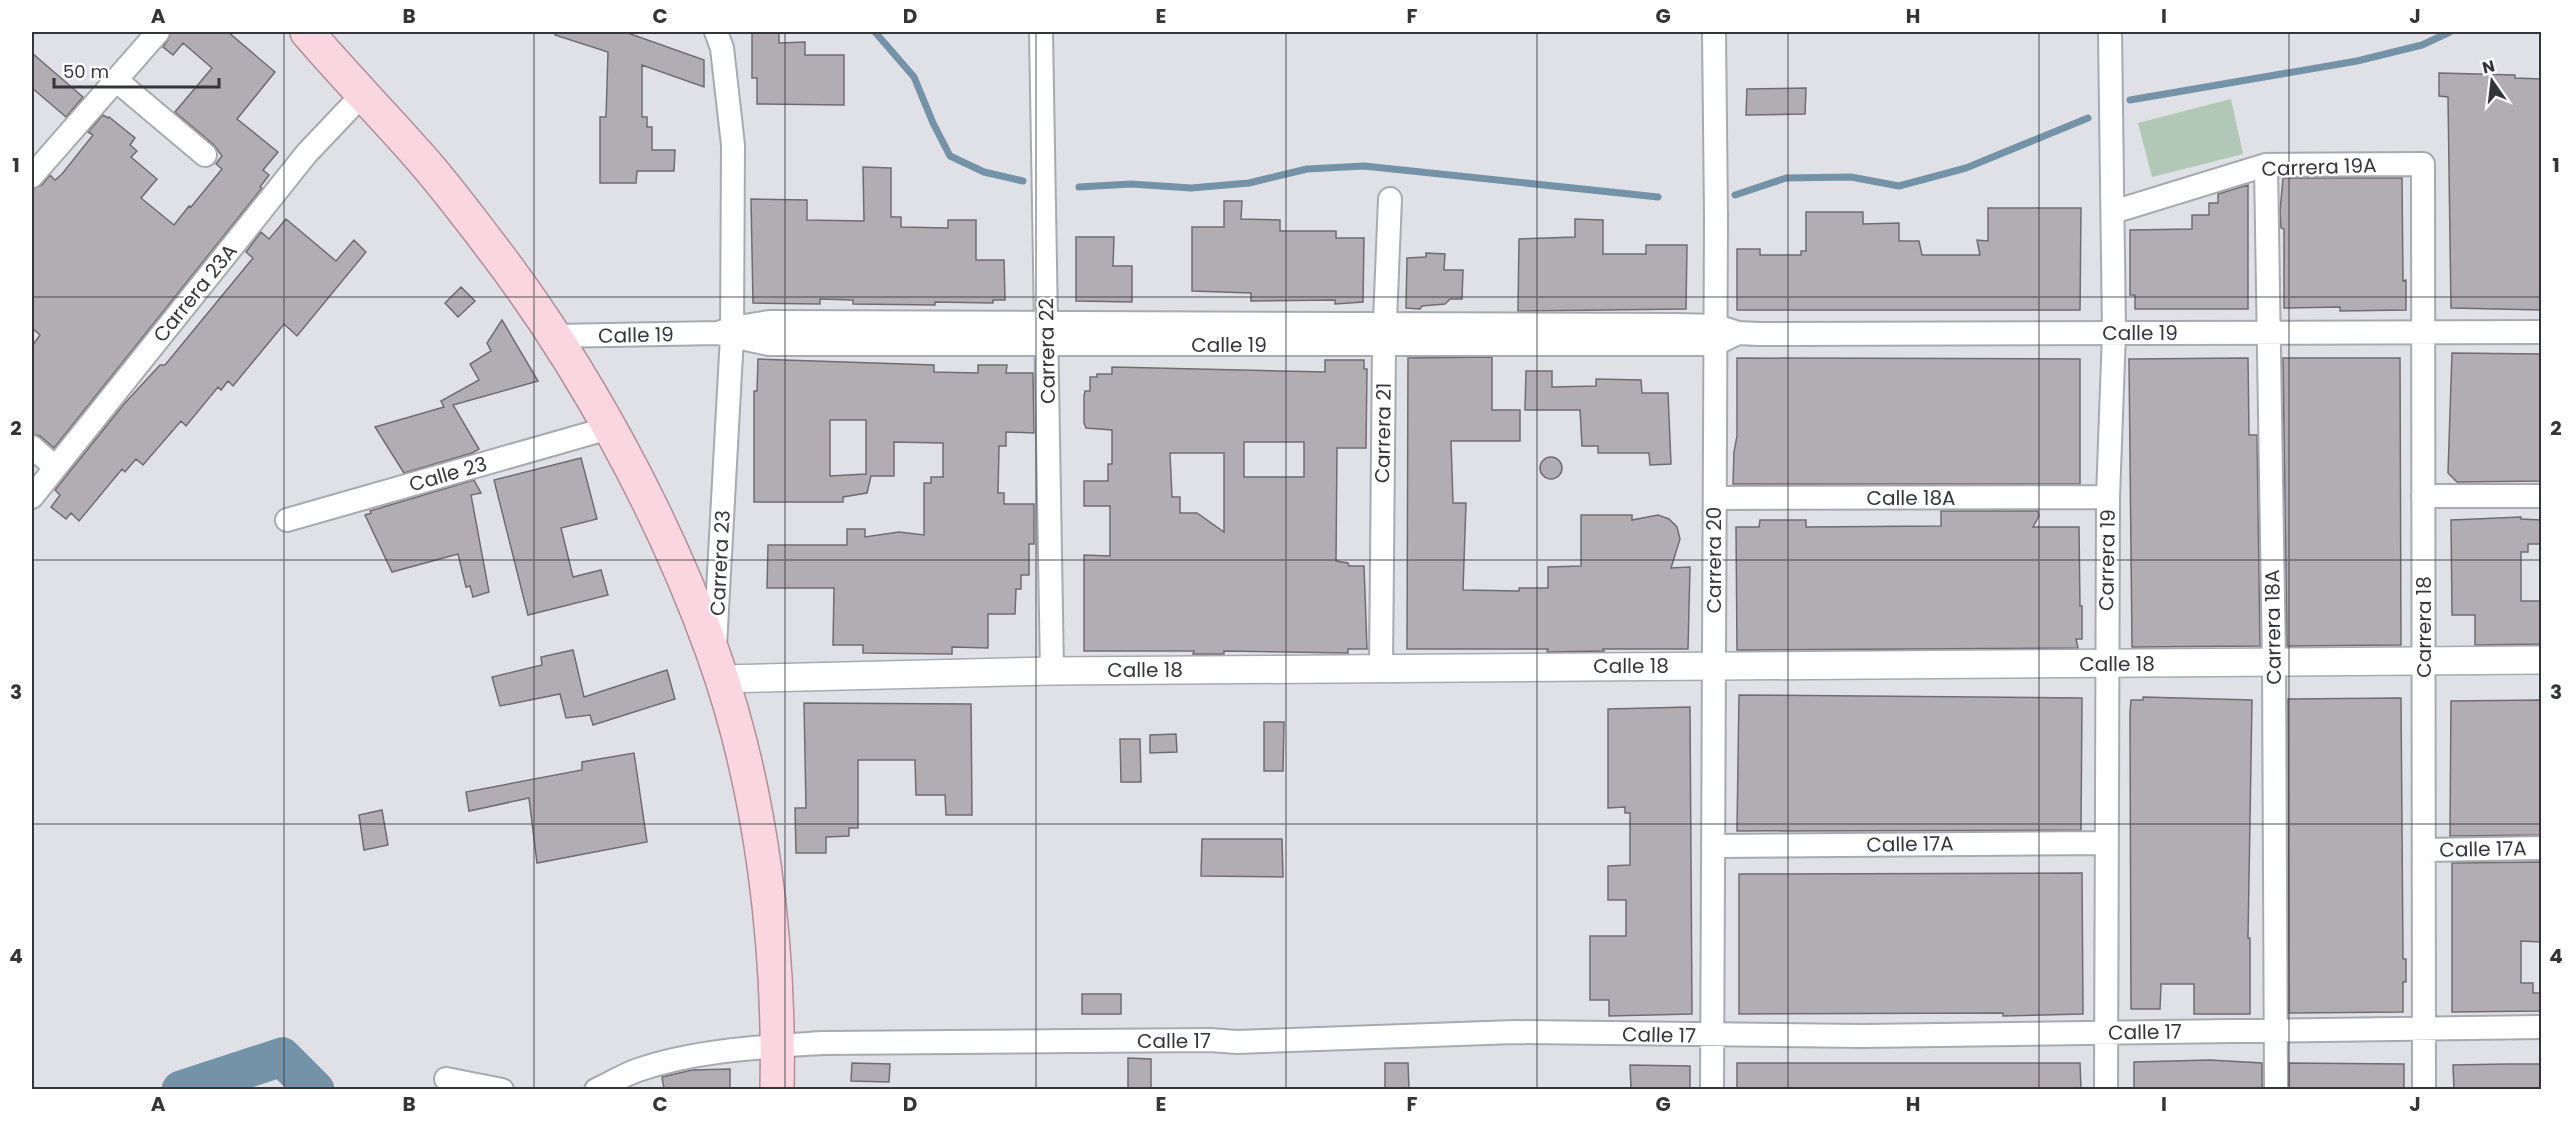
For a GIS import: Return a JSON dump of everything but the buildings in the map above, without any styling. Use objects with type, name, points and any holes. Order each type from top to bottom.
[{"type":"main road","points":[[307,32],[422,159],[491,246],[554,336],[609,428],[655,518],[690,594],[718,667]]},
{"type":"main road","name":"Carrera 23","points":[[718,667],[745,767],[763,858],[774,951],[778,1046],[777,1089]]},
{"type":"street","points":[[32,176],[158,32]]},
{"type":"street","name":"Carrera 23","points":[[716,32],[722,48],[733,145],[718,667]]},
{"type":"street","name":"Carrera 22","points":[[1041,32],[1052,671]]},
{"type":"street","name":"Carrera 20","points":[[1712,1089],[1715,498],[1714,32]]},
{"type":"street","name":"Carrera 19","points":[[2106,1089],[2106,664],[2108,497],[2114,333],[2110,32]]},
{"type":"street","points":[[116,80],[205,155]]},
{"type":"street","name":"Carrera 23A","points":[[32,497],[307,153],[363,94]]},
{"type":"street","name":"Carrera 19A","points":[[2113,212],[2265,165],[2423,164]]},
{"type":"street","name":"Carrera 18","points":[[2423,164],[2424,1089]]},
{"type":"street","name":"Carrera 18A","points":[[2265,165],[2274,662],[2276,1089]]},
{"type":"street","name":"Carrera 21","points":[[1381,668],[1384,335],[1390,199]]},
{"type":"street","name":"Calle 19","points":[[554,336],[728,332],[769,344],[1046,334],[1715,335],[1738,333],[2541,332]]},
{"type":"street","name":"Calle 23","points":[[287,520],[609,428]]},
{"type":"street","points":[[32,447],[55,467]]},
{"type":"street","points":[[2423,496],[2541,496]]},
{"type":"street","name":"Calle 18A","points":[[1715,498],[2108,497]]},
{"type":"street","name":"Calle 18","points":[[718,667],[1052,671],[2541,660]]},
{"type":"street","name":"Calle 17A","points":[[1713,846],[2106,843]]},
{"type":"street","name":"Calle 17A","points":[[2424,850],[2541,848]]},
{"type":"street","name":"Calle 17","points":[[596,1089],[636,1070],[676,1059],[778,1046],[882,1042],[1210,1040],[1237,1042],[1515,1032],[1712,1036],[2541,1028]]},
{"type":"street","points":[[446,1079],[502,1089]]},
{"type":"green space","points":[[2231,99],[2243,154],[2152,177],[2138,123]]},
{"type":"waterway","points":[[875,32],[914,77],[950,156],[984,172],[1023,181]]},
{"type":"waterway","points":[[2130,100],[2357,61],[2422,45],[2450,32]]},
{"type":"waterway","points":[[1735,195],[1786,178],[1851,177],[1899,186],[1966,168],[2088,118]]},
{"type":"waterway","points":[[1079,187],[1131,184],[1191,188],[1249,183],[1307,169],[1364,166],[1658,197]]},
{"type":"waterway","points":[[181,1090],[282,1057],[315,1090]]}]
